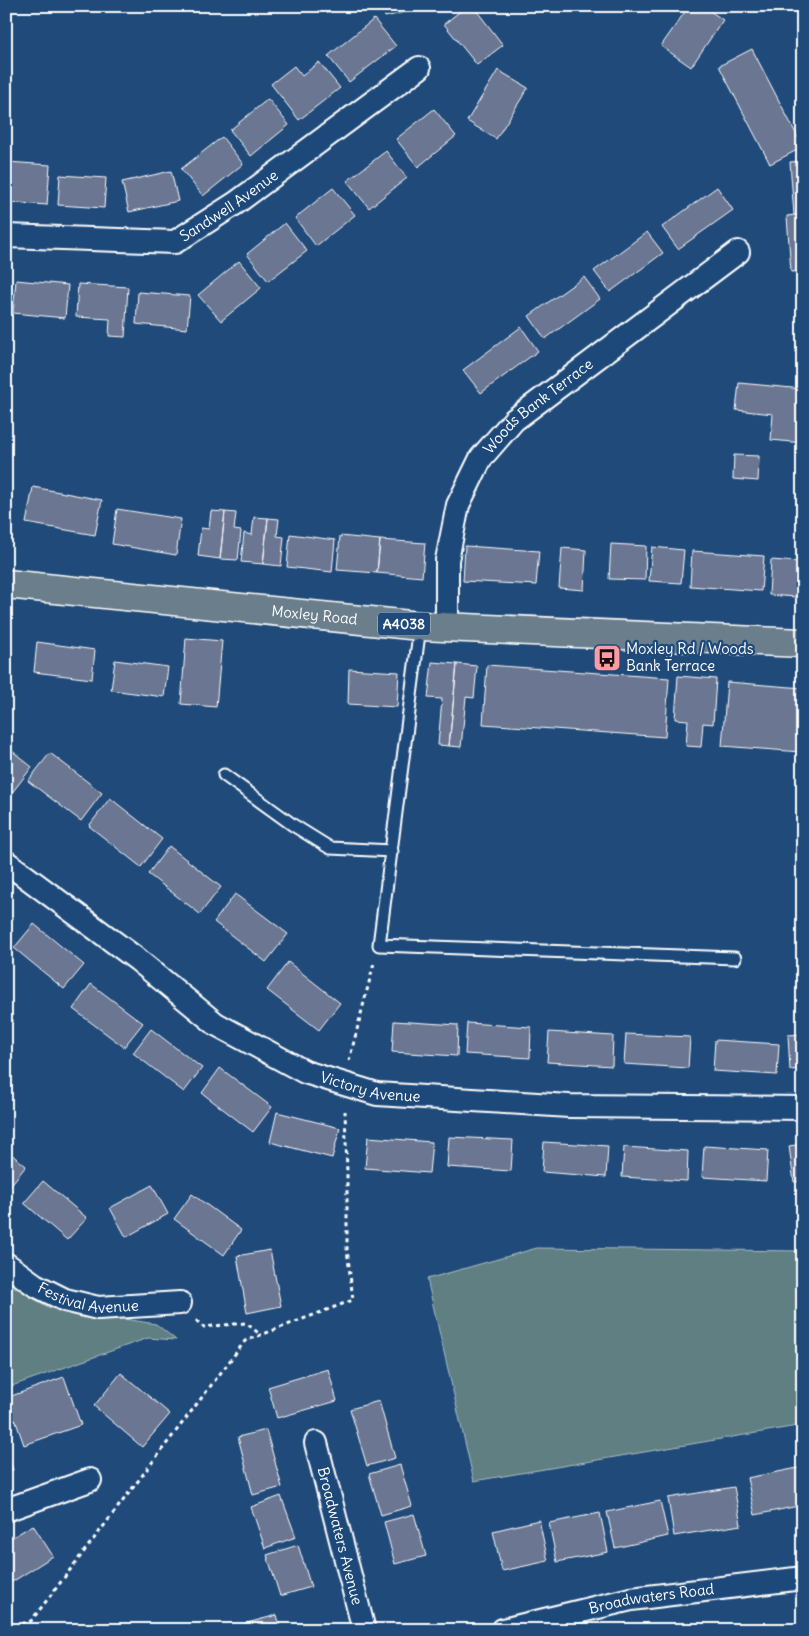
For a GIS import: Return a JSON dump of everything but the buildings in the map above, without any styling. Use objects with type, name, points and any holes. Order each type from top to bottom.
[{"type":"main road","name":"Moxley Road","points":[[6,584],[447,628],[803,643]]},
{"type":"street","name":"Sandwell Avenue","points":[[6,236],[175,242],[236,203],[418,68]]},
{"type":"street","name":"Woods Bank Terrace","points":[[447,628],[447,560],[458,506],[481,458],[514,420],[738,252]]},
{"type":"street","name":"Victory Avenue","points":[[6,862],[138,960],[216,1024],[305,1072],[377,1094],[559,1105],[803,1108]]},
{"type":"street","name":"Festival Avenue","points":[[6,1264],[35,1285],[65,1300],[98,1308],[180,1303]]},
{"type":"street","name":"Broadwaters Avenue","points":[[316,1443],[364,1630]]},
{"type":"street","points":[[6,1510],[90,1480]]},
{"type":"street","name":"Broadwaters Road","points":[[503,1630],[631,1599],[803,1578]]},
{"type":"lane","points":[[420,626],[379,945],[735,958]]},
{"type":"lane","points":[[224,775],[293,825],[330,848],[392,851]]},
{"type":"path","points":[[6,1628],[30,1621],[245,1341],[353,1300],[347,1249],[344,1084],[379,945]]},
{"type":"path","points":[[180,1303],[203,1327],[246,1323],[261,1335]]},
{"type":"green space","points":[[537,1248],[803,1251],[803,1425],[474,1481],[427,1279]]},
{"type":"green space","points":[[6,1282],[48,1307],[156,1324],[176,1340],[148,1338],[6,1388]]},
{"type":"place","name":"Moxley Rd / Woods Bank Terrace","points":[[607,658]]}]
